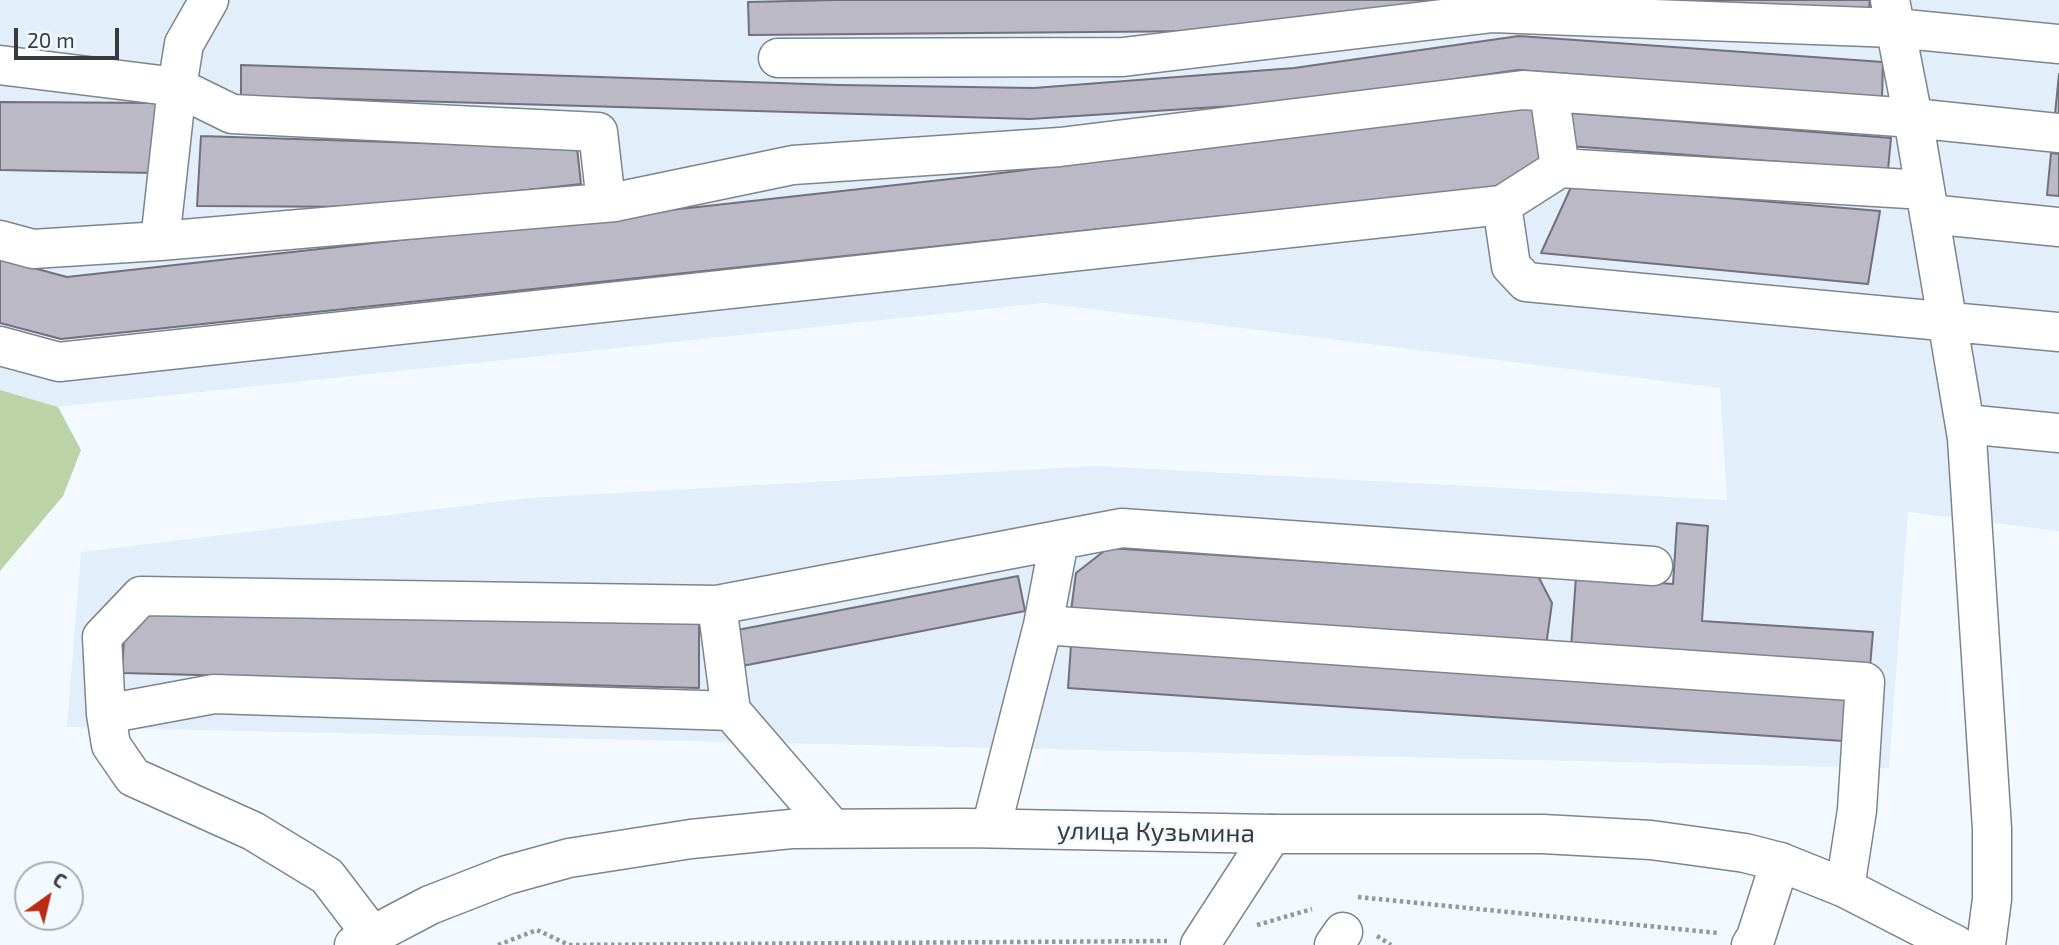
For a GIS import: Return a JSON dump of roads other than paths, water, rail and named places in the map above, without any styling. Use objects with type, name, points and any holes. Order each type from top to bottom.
[{"type":"main road","points":[[160,241],[184,44],[209,0]]},
{"type":"main road","points":[[778,58],[1123,57],[1493,13],[1892,14],[2059,44]]},
{"type":"main road","points":[[1892,14],[1913,118],[1965,424],[1992,829],[1992,899],[1986,945]]},
{"type":"main road","points":[[0,65],[177,87],[232,114],[598,132],[606,202]]},
{"type":"main road","points":[[0,240],[33,249],[160,241],[606,202],[793,165],[1060,147],[1523,90],[1913,118],[2059,133]]},
{"type":"main road","points":[[1549,92],[1560,168]]},
{"type":"main road","points":[[0,346],[59,362],[1502,205],[1560,168],[1927,202],[2059,227]]},
{"type":"main road","points":[[1502,205],[1511,266],[1526,282],[2059,332]]},
{"type":"main road","points":[[1965,424],[2059,433]]},
{"type":"main road","points":[[363,940],[327,876],[253,831],[133,777],[111,745],[106,714],[102,637],[141,596],[717,605],[1122,528],[1653,566]]},
{"type":"main road","points":[[991,828],[1043,625],[1059,541]]},
{"type":"main road","points":[[717,605],[731,711],[832,828]]},
{"type":"main road","points":[[1043,625],[1865,682],[1857,810],[1845,888]]},
{"type":"main road","points":[[106,714],[214,694],[731,711]]},
{"type":"main road","name":"улица Кузьмина","points":[[363,940],[430,905],[507,875],[569,858],[691,839],[791,829],[991,828],[1272,834],[1543,834],[1651,840],[1745,853],[1780,862],[1845,888],[1956,945]]},
{"type":"main road","points":[[1204,944],[1272,834]]},
{"type":"main road","points":[[1751,945],[1780,862]]}]
